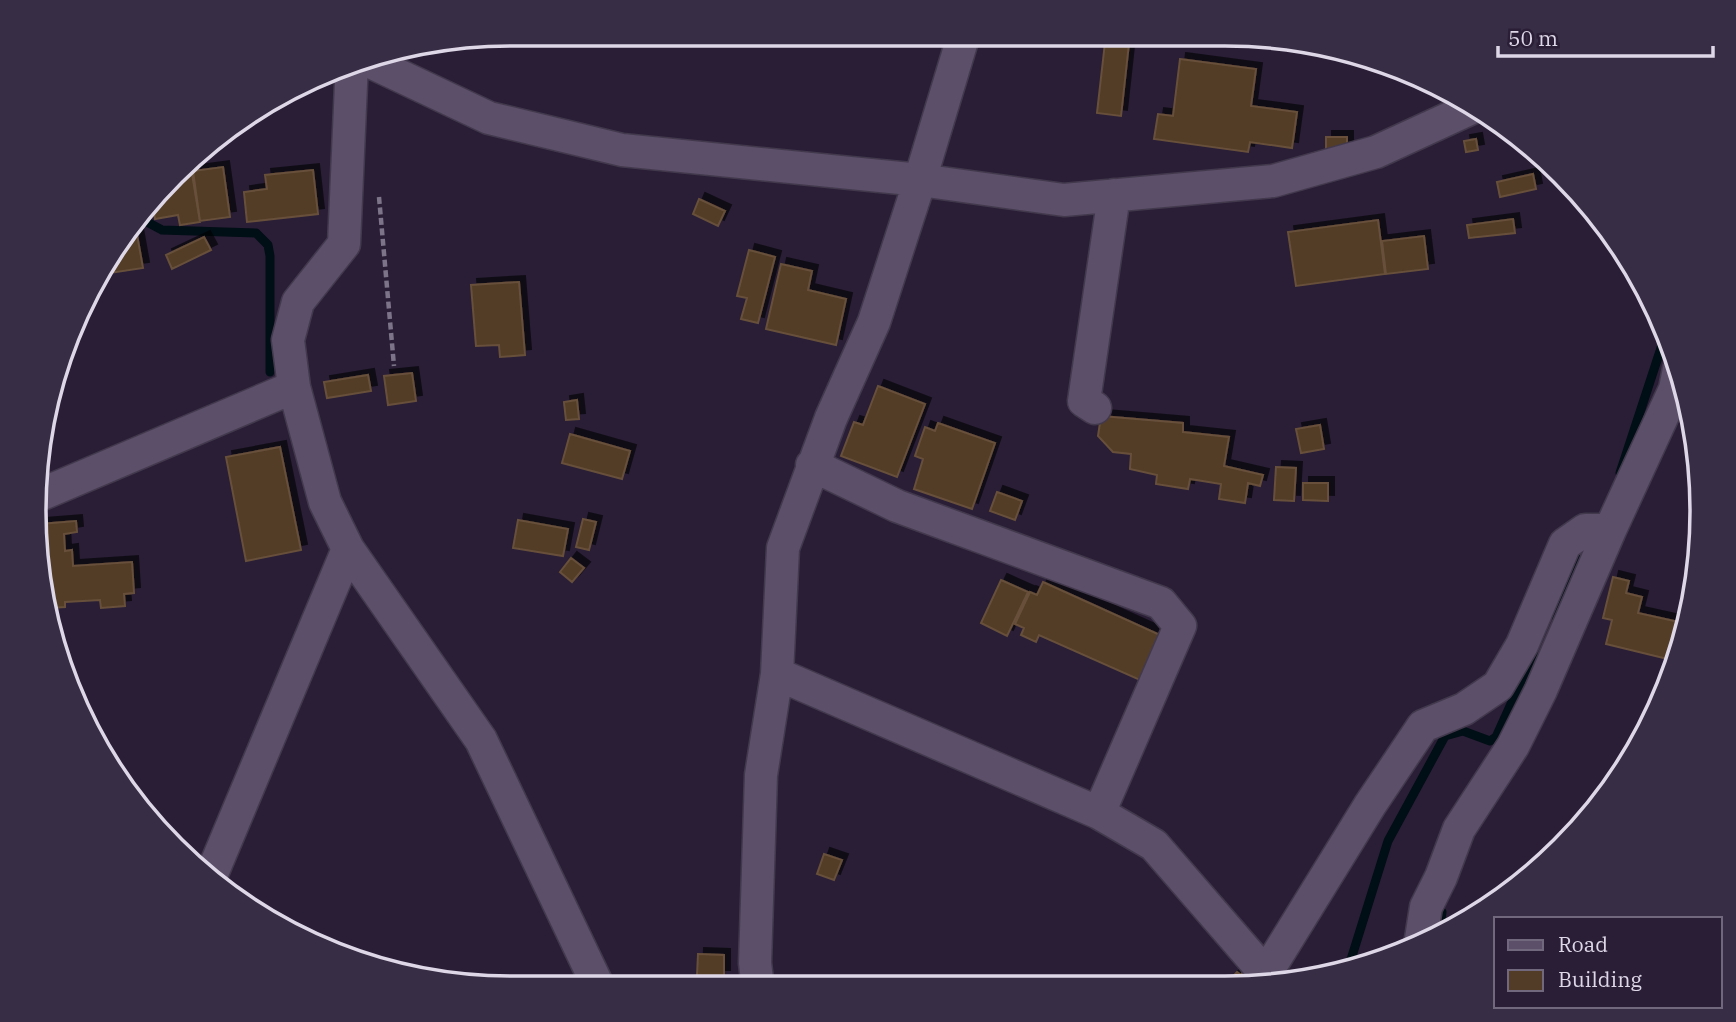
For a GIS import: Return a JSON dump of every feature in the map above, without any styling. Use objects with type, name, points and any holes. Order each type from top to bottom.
[{"type":"street","points":[[757,976],[761,775],[777,674],[783,548],[812,465],[874,322],[960,46]]},
{"type":"street","points":[[377,65],[489,118],[622,150],[920,180],[1065,201],[1114,194],[1273,181],[1376,152],[1464,112]]},
{"type":"street","points":[[351,74],[344,244],[298,302],[288,340],[295,387],[325,502],[348,549],[481,740],[594,976]]},
{"type":"street","points":[[1095,408],[1084,401],[1114,194]]},
{"type":"street","points":[[46,493],[295,387]]},
{"type":"street","points":[[1422,932],[1426,907],[1441,877],[1459,829],[1513,746],[1541,690],[1675,390]]},
{"type":"street","points":[[812,465],[897,506],[1161,603],[1180,626],[1099,813]]},
{"type":"street","points":[[1264,975],[1423,726],[1464,709],[1498,686],[1522,645],[1565,544],[1585,530],[1610,530]]},
{"type":"street","points":[[214,869],[348,549]]},
{"type":"street","points":[[777,674],[1099,813],[1154,845],[1258,976]]},
{"type":"path","points":[[378,191],[394,366]]},
{"type":"building","points":[[1105,46],[1129,46],[1121,116],[1097,113]]},
{"type":"building","points":[[1180,59],[1256,69],[1251,106],[1297,112],[1292,148],[1250,142],[1248,152],[1154,139],[1158,114],[1173,116]]},
{"type":"building","points":[[1326,137],[1347,137],[1347,149],[1326,149]]},
{"type":"building","points":[[1476,139],[1478,150],[1466,152],[1464,141]]},
{"type":"building","points":[[223,167],[230,217],[200,221],[194,171]]},
{"type":"building","points":[[313,170],[318,214],[247,222],[244,192],[267,189],[265,175]]},
{"type":"building","points":[[192,173],[200,222],[180,225],[178,215],[155,219],[154,213],[161,204]]},
{"type":"building","points":[[1533,174],[1536,189],[1500,197],[1497,182]]},
{"type":"building","points":[[699,199],[725,211],[718,226],[693,214]]},
{"type":"building","points":[[1513,219],[1515,233],[1469,238],[1467,225]]},
{"type":"building","points":[[1378,220],[1385,274],[1296,286],[1288,232]]},
{"type":"building","points":[[137,235],[143,268],[111,273]]},
{"type":"building","points":[[1424,236],[1428,269],[1386,274],[1382,241]]},
{"type":"building","points":[[204,237],[211,250],[172,269],[166,255]]},
{"type":"building","points":[[749,250],[775,257],[758,323],[741,319],[747,298],[737,296]]},
{"type":"building","points":[[781,264],[812,271],[808,290],[846,299],[836,345],[766,329]]},
{"type":"building","points":[[519,282],[525,355],[500,357],[499,345],[476,346],[471,285]]},
{"type":"building","points":[[412,373],[416,401],[388,405],[384,376]]},
{"type":"building","points":[[368,375],[371,391],[327,398],[324,382]]},
{"type":"building","points":[[878,386],[925,404],[897,477],[841,456],[854,422],[863,425]]},
{"type":"building","points":[[577,400],[579,419],[566,420],[564,402]]},
{"type":"building","points":[[1101,416],[1183,423],[1183,432],[1229,437],[1224,466],[1263,475],[1260,486],[1248,483],[1245,503],[1219,499],[1221,484],[1190,479],[1188,489],[1156,484],[1157,475],[1130,469],[1131,454],[1113,452],[1098,436]]},
{"type":"building","points":[[938,423],[995,443],[972,509],[914,489],[923,459],[915,456],[925,427],[935,431]]},
{"type":"building","points":[[1320,425],[1324,449],[1301,453],[1296,429]]},
{"type":"building","points":[[570,434],[630,451],[622,479],[562,463]]},
{"type":"building","points":[[280,447],[301,550],[246,561],[226,457]]},
{"type":"building","points":[[1276,467],[1296,468],[1294,501],[1274,500]]},
{"type":"building","points":[[1303,483],[1328,483],[1328,501],[1303,500]]},
{"type":"building","points":[[997,492],[1022,501],[1015,520],[990,511]]},
{"type":"building","points":[[583,519],[596,522],[589,550],[576,547]]},
{"type":"building","points":[[518,520],[568,529],[563,556],[513,548]]},
{"type":"building","points":[[76,521],[77,532],[64,534],[65,551],[72,550],[73,566],[132,562],[134,593],[124,594],[125,606],[101,608],[100,600],[65,602],[65,607],[55,608],[49,572],[46,524]]},
{"type":"building","points":[[571,558],[584,568],[572,582],[560,572]]},
{"type":"building","points":[[1613,577],[1629,581],[1626,593],[1642,597],[1638,613],[1677,622],[1667,659],[1606,644],[1612,620],[1603,618]]},
{"type":"building","points":[[1001,580],[1028,592],[1007,636],[981,623]]},
{"type":"building","points":[[1043,582],[1160,635],[1140,680],[1039,635],[1036,642],[1021,635],[1024,628],[1015,624],[1030,592],[1037,595]]},
{"type":"building","points":[[824,854],[842,860],[834,880],[817,874]]},
{"type":"building","points":[[698,954],[724,955],[724,976],[697,976]]},
{"type":"building","points":[[1246,968],[1247,976],[1233,976],[1237,972],[1241,975]]},
{"type":"waterway","points":[[147,222],[162,230],[256,233],[268,245],[270,372]]},
{"type":"waterway","points":[[1620,473],[1661,348]]},
{"type":"waterway","points":[[1552,615],[1580,553]]},
{"type":"waterway","points":[[1351,959],[1388,841],[1445,736],[1463,731],[1490,741],[1496,737],[1534,653]]},
{"type":"waterway","points":[[1441,923],[1442,912]]}]
